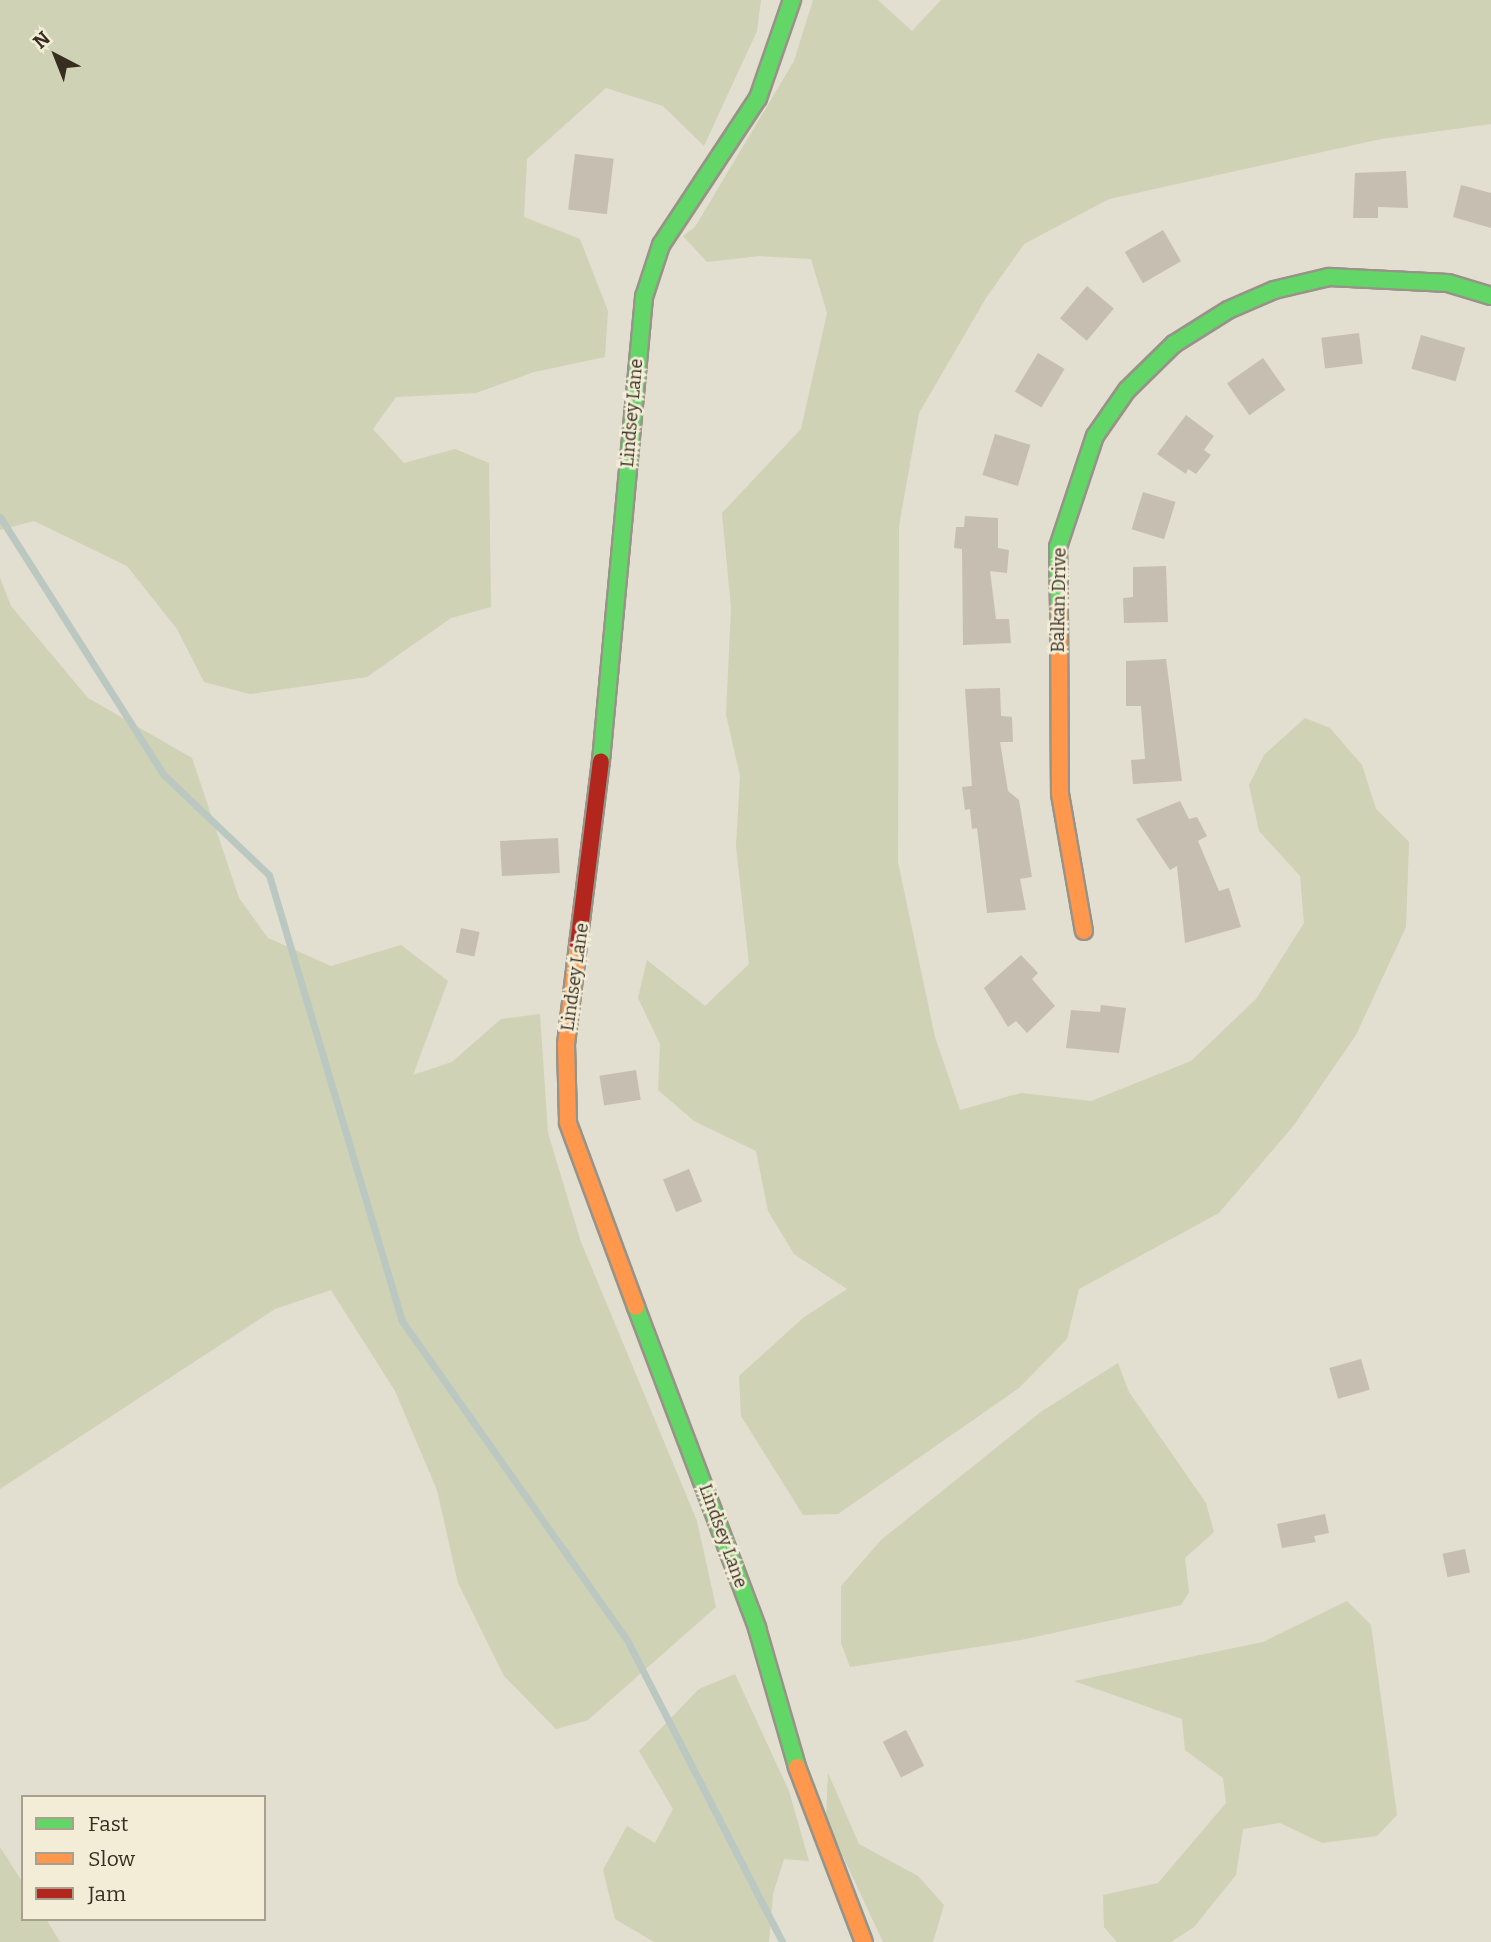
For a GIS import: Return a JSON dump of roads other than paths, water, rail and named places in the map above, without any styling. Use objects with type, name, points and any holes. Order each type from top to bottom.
[{"type":"street","name":"Lindsey Lane","points":[[793,0],[758,98],[661,245],[644,297],[601,766],[566,1044],[566,1085],[568,1123],[584,1171],[757,1628],[810,1813],[864,1942]]},
{"type":"street","name":"Balkan Drive","points":[[1084,931],[1060,794],[1058,547],[1095,436],[1127,390],[1174,344],[1227,310],[1274,290],[1329,277],[1387,276],[1448,283],[1491,296]]},
{"type":"waterway","points":[[0,517],[164,775],[269,875],[402,1321],[626,1638],[782,1942]]}]
